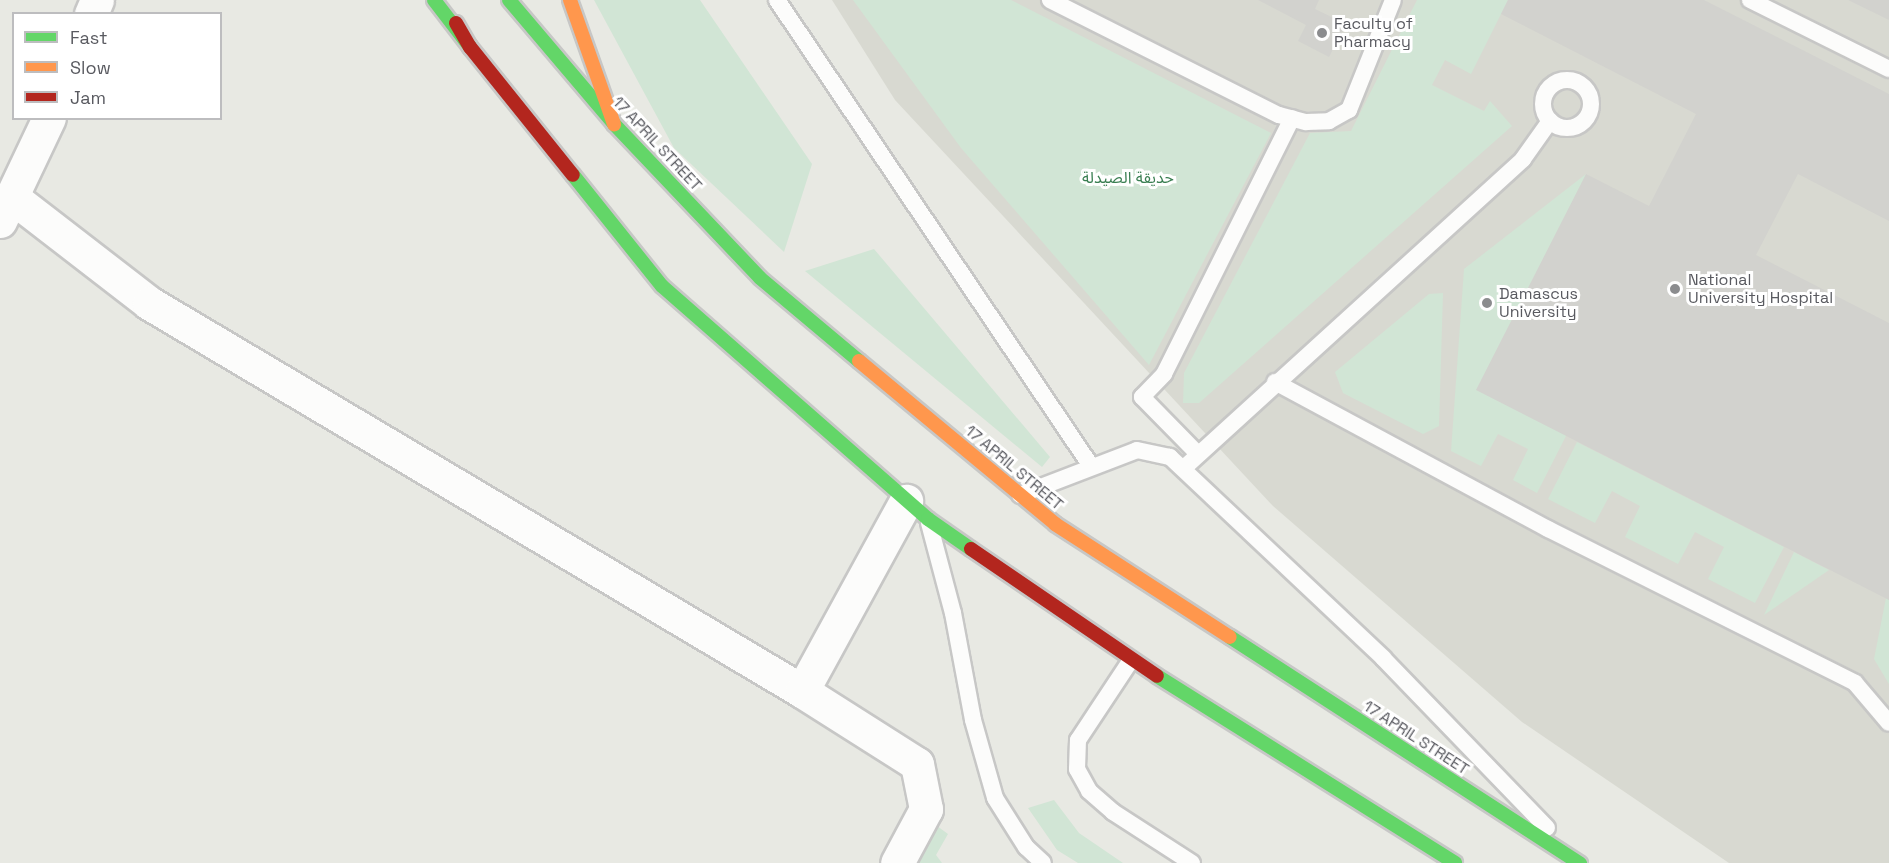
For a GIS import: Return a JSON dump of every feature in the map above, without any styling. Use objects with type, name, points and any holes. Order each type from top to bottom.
[{"type":"main road","points":[[434,0],[662,286],[917,510],[1131,660],[1455,863]]},
{"type":"main road","points":[[444,0],[470,47]]},
{"type":"main road","name":"17 APRIL STREET","points":[[509,0],[614,124],[759,278],[1055,524],[1580,863]]},
{"type":"main road","points":[[570,0],[614,124]]},
{"type":"street","points":[[47,120],[6,209],[149,303],[802,691],[918,764],[926,809],[897,863]]},
{"type":"street","points":[[802,691],[917,510]]},
{"type":"lane","points":[[777,0],[1091,466]]},
{"type":"lane","points":[[1050,0],[1279,116],[1329,121],[1349,110],[1393,0]]},
{"type":"lane","points":[[1750,0],[1889,69]]},
{"type":"lane","points":[[1198,454],[1142,397],[1164,374],[1292,118]]},
{"type":"lane","points":[[1185,467],[1275,382],[1523,159],[1550,121]]},
{"type":"lane","points":[[1275,382],[1548,530],[1855,683],[1889,723]]},
{"type":"lane","points":[[1020,495],[1137,450],[1170,457],[1185,467],[1383,658],[1580,863]]},
{"type":"lane","points":[[917,510],[992,789],[1026,847],[1043,863]]},
{"type":"lane","points":[[1131,660],[1078,740],[1077,769],[1089,791],[1113,812],[1192,863]]},
{"type":"shaded area","name":"Damascus University","points":[[832,0],[1889,0],[1889,863],[1729,863],[1522,722],[1273,506],[895,100]]},
{"type":"green space","points":[[594,0],[700,0],[812,164],[784,252],[674,148]]},
{"type":"green space","name":"حديقة الصيدلة","points":[[853,0],[1011,0],[1271,133],[1149,365],[961,148]]},
{"type":"green space","points":[[1417,0],[1508,0],[1471,74],[1445,60],[1432,85],[1484,111],[1490,101],[1512,126],[1199,403],[1183,403],[1184,373],[1310,133],[1351,131]]},
{"type":"green space","points":[[1586,174],[1566,436],[1537,493],[1513,480],[1528,449],[1498,434],[1481,466],[1451,451],[1464,269]]},
{"type":"green space","points":[[874,249],[1050,457],[1042,467],[805,271]]},
{"type":"green space","points":[[1443,293],[1439,426],[1423,434],[1343,393],[1335,372],[1429,294]]},
{"type":"green space","points":[[1577,442],[1784,547],[1755,603],[1708,579],[1724,547],[1695,532],[1678,564],[1625,537],[1640,506],[1612,491],[1595,523],[1548,499]]},
{"type":"green space","points":[[1794,552],[1829,570],[1764,615]]},
{"type":"green space","points":[[1886,598],[1889,600],[1889,684],[1874,659]]},
{"type":"green space","points":[[1054,800],[1079,833],[1123,863],[1078,863],[1057,850],[1028,808]]},
{"type":"green space","points":[[933,823],[948,834],[936,855],[942,863],[909,863]]},
{"type":"building","name":"Faculty of Pharmacy","points":[[1258,0],[1319,0],[1315,9],[1346,24],[1329,57],[1298,41],[1306,25]]},
{"type":"building","name":"National University Hospital","points":[[1508,0],[1704,0],[1889,94],[1889,221],[1798,174],[1756,255],[1889,323],[1889,600],[1476,390],[1586,174],[1649,206],[1696,114],[1501,14]]},
{"type":"building","points":[[1848,0],[1889,0],[1889,20]]},
{"type":"traffic: fast","points":[[434,0],[470,47]]},
{"type":"traffic: fast","points":[[509,0],[614,124],[760,278],[859,361]]},
{"type":"traffic: fast","points":[[573,175],[662,286],[928,519],[971,549]]},
{"type":"traffic: fast","points":[[1230,637],[1580,863]]},
{"type":"traffic: fast","points":[[1157,676],[1455,863]]},
{"type":"traffic: slow","points":[[570,0],[614,124]]},
{"type":"traffic: slow","points":[[859,361],[1055,524],[1230,637]]},
{"type":"traffic: jam","points":[[456,23],[470,47],[573,175]]},
{"type":"traffic: jam","points":[[971,549],[1157,676]]},
{"type":"place","name":"Faculty of Pharmacy","points":[[1322,33]]},
{"type":"place","name":"National University Hospital","points":[[1675,289]]},
{"type":"place","name":"Damascus University","points":[[1487,303]]}]
